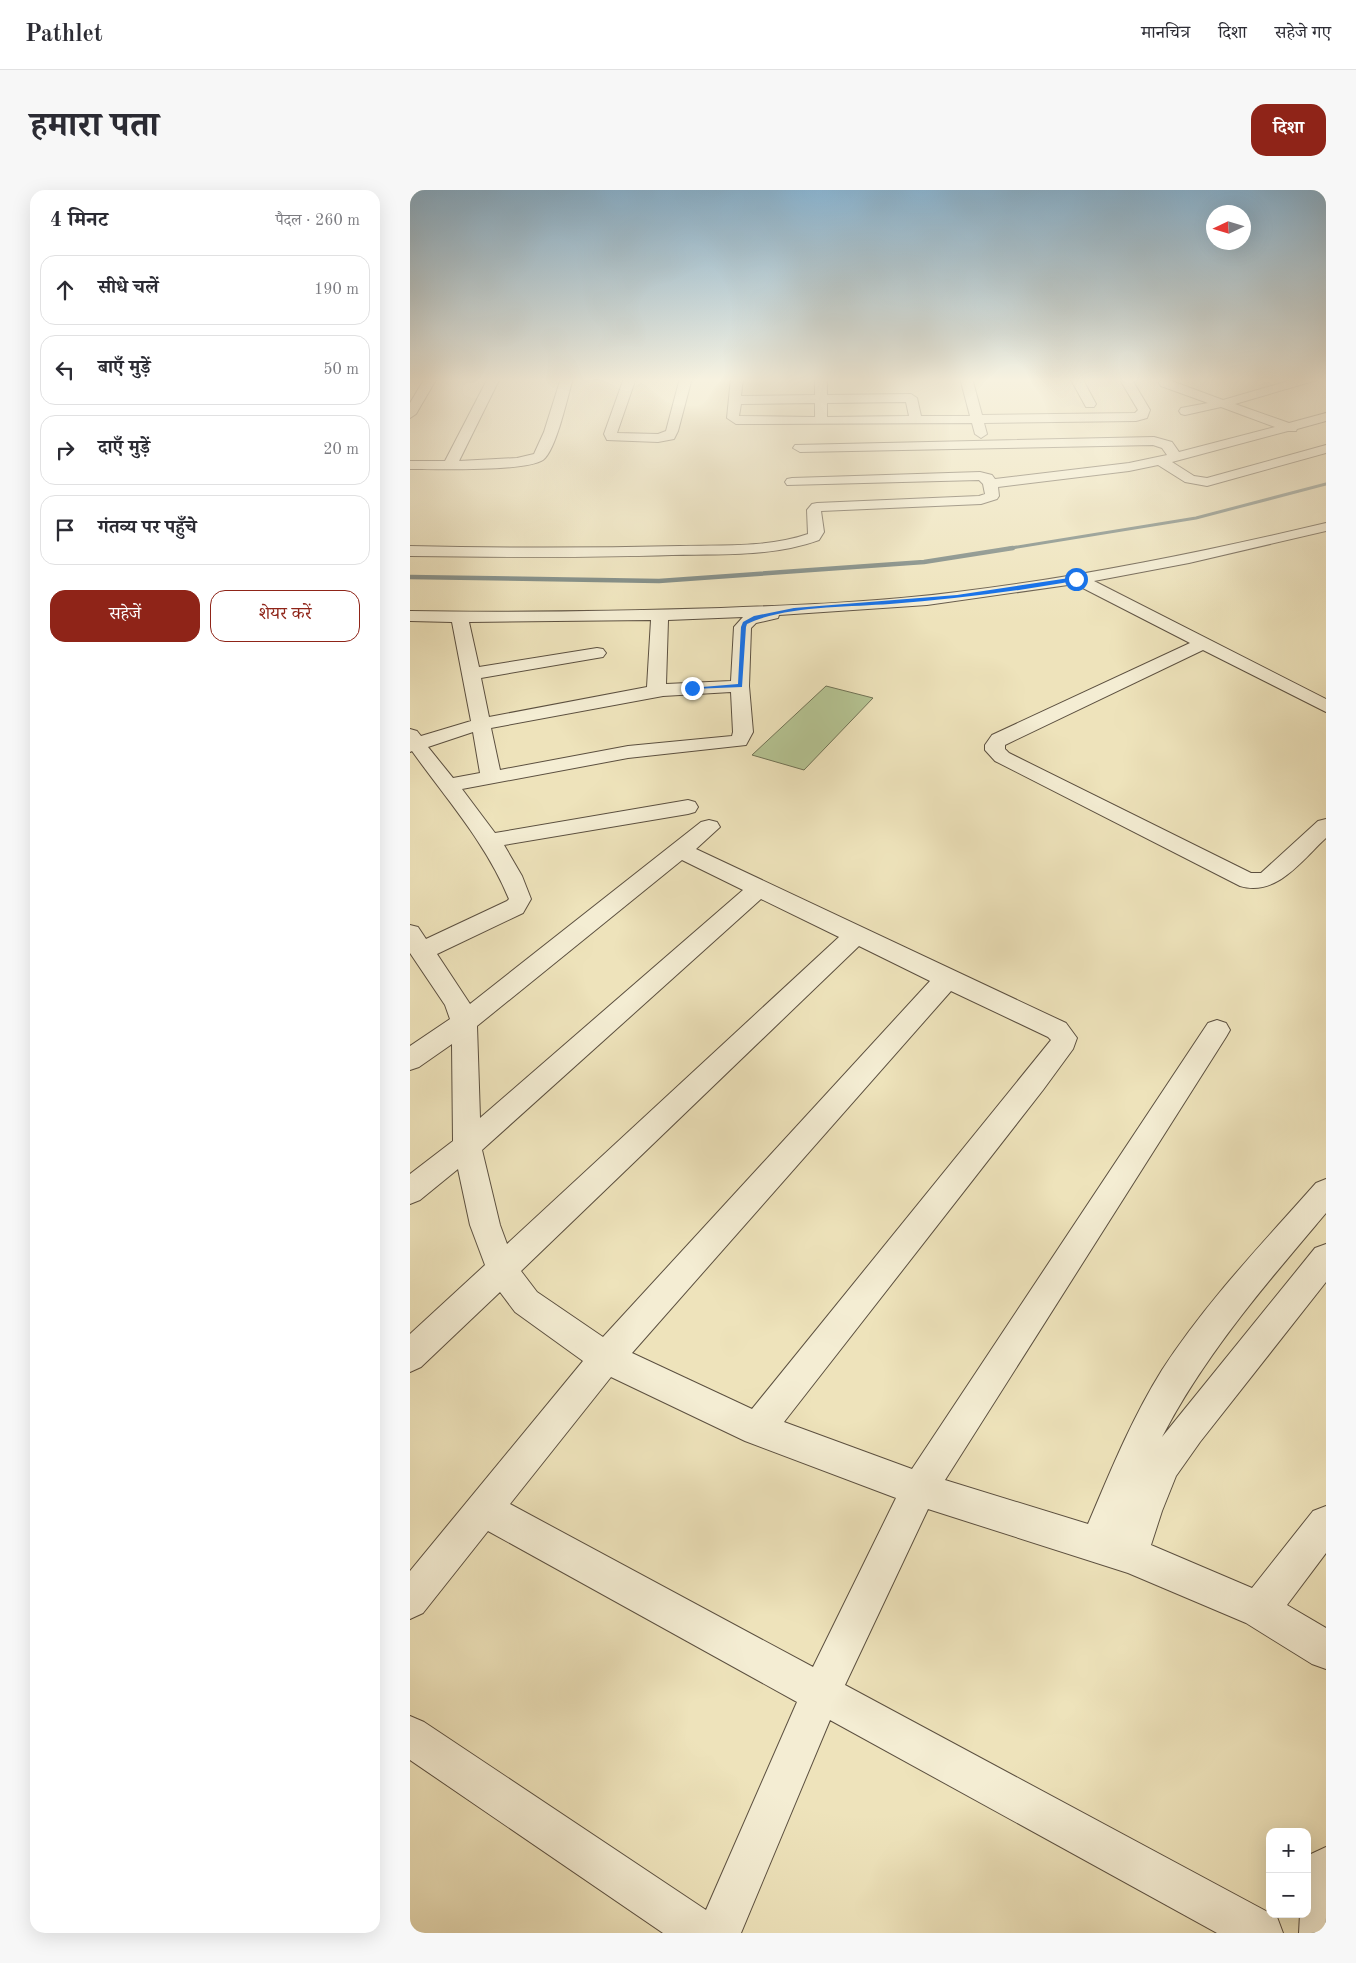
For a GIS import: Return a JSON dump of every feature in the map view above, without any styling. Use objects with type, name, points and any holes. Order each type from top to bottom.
[{"type":"street","points":[[450,464],[452,459]]},
{"type":"street","points":[[410,464],[526,462],[536,459]]},
{"type":"street","points":[[990,484],[1082,473],[1164,459]]},
{"type":"street","points":[[1160,460],[1190,479],[1207,482],[1271,459]]},
{"type":"street","points":[[410,551],[603,553],[713,549],[794,542],[814,537],[816,532],[814,510],[817,507],[981,500],[992,496],[987,478],[980,476],[792,482]]},
{"type":"street","points":[[410,616],[660,615],[794,610],[957,597],[1076,579],[1158,564],[1326,527]]},
{"type":"street","points":[[1076,579],[1326,706]]},
{"type":"street","points":[[449,785],[635,751],[739,741],[742,738],[743,732],[740,686],[743,627],[745,623],[756,617],[794,610]]},
{"type":"street","points":[[656,692],[660,615]]},
{"type":"street","points":[[460,617],[491,777]]},
{"type":"street","points":[[1204,643],[999,739],[995,745],[995,750],[1002,757],[1248,881],[1260,881],[1269,878],[1326,826]]},
{"type":"street","points":[[470,674],[597,654]]},
{"type":"street","points":[[740,686],[656,692],[480,724],[412,741],[449,785],[489,841],[515,886],[520,899],[515,907],[414,940],[457,1003],[464,1022],[467,1146],[485,1225],[502,1270],[526,1302],[606,1358],[757,1429],[919,1489],[1130,1555],[1259,1610],[1326,1650]]},
{"type":"street","points":[[489,841],[688,807]]},
{"type":"street","points":[[410,1060],[464,1022],[710,827]]},
{"type":"street","points":[[680,850],[1056,1030],[1062,1034],[1064,1042],[757,1429]]},
{"type":"street","points":[[410,1191],[467,1146],[758,888]]},
{"type":"street","points":[[410,1356],[857,934]]},
{"type":"street","points":[[410,1600],[485,1510],[606,1358],[947,979]]},
{"type":"street","points":[[719,1933],[821,1693],[919,1489],[1217,1030]]},
{"type":"street","points":[[1097,1545],[1144,1436],[1187,1362],[1218,1320],[1326,1192]]},
{"type":"street","points":[[1130,1555],[1144,1510],[1164,1464],[1188,1430],[1326,1258]]},
{"type":"street","points":[[485,1510],[1260,1933]]},
{"type":"street","points":[[1259,1610],[1326,1524]]},
{"type":"street","points":[[410,1736],[702,1933]]},
{"type":"street","points":[[1321,1933],[1326,1869]]},
{"type":"green space","points":[[826,686],[873,698],[804,770],[752,755]]},
{"type":"waterway","points":[[1005,549],[1196,518],[1326,484]]},
{"type":"waterway","points":[[410,577],[659,581],[924,562],[1013,548]]},
{"type":"route","points":[[692,688],[740,686],[743,627],[750,619],[756,617],[794,610],[957,597],[1076,579]]}]
